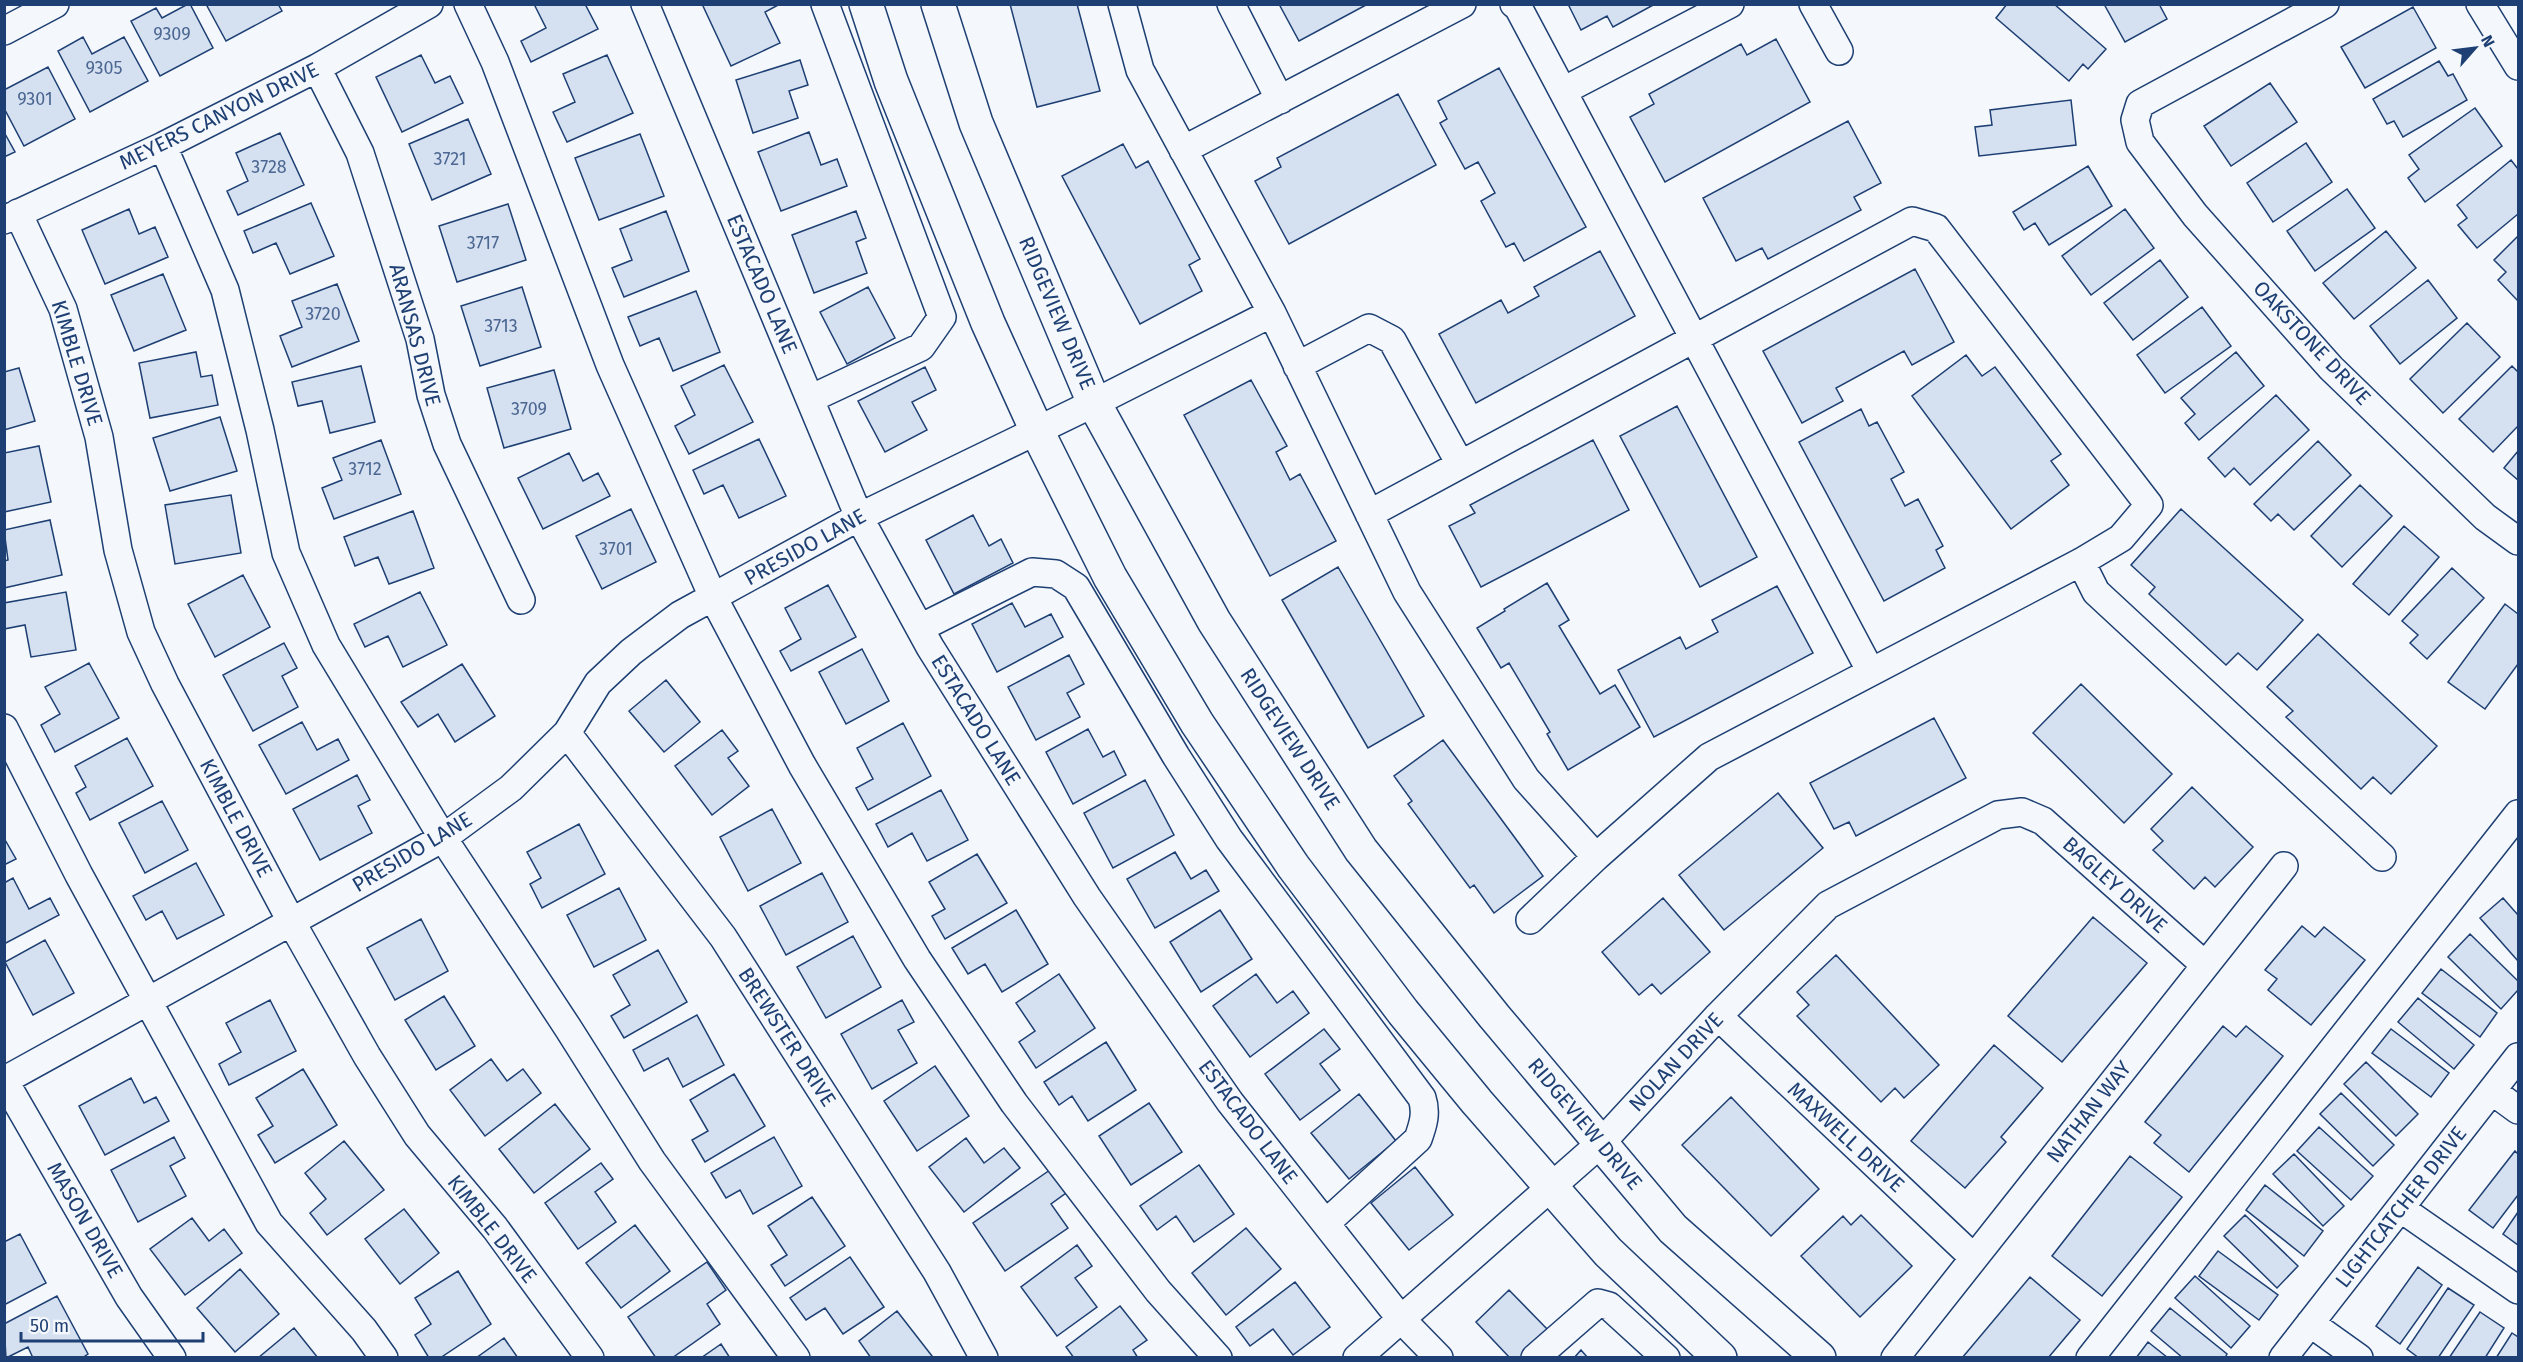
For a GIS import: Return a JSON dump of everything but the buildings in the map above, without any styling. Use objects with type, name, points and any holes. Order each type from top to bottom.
[{"type":"main road","points":[[866,4],[891,81],[975,290],[1037,431],[1110,577],[1197,723],[1293,866],[1403,1012],[1477,1102],[1608,1252],[1720,1358]]},
{"type":"main road","name":"RIDGEVIEW DRIVE","points":[[938,4],[976,123],[1094,403],[1215,621],[1361,850],[1494,1016],[1673,1229],[1819,1358]]},
{"type":"street","points":[[4,31],[55,4]]},
{"type":"street","name":"MEYERS CANYON DRIVE","points":[[11,216],[163,146],[317,68],[429,4]]},
{"type":"street","points":[[468,4],[495,62],[610,365],[713,597],[802,765],[917,959],[1014,1103],[1158,1291],[1218,1358]]},
{"type":"street","name":"ESTACADO LANE","points":[[645,4],[859,517],[920,628],[1087,897],[1230,1102],[1400,1318],[1438,1358]]},
{"type":"street","points":[[810,399],[921,347],[942,317],[825,4]]},
{"type":"street","points":[[1122,4],[1140,70],[1272,313],[1407,592],[1526,778],[1596,857]]},
{"type":"street","points":[[1231,4],[1280,100]]},
{"type":"street","points":[[1183,150],[1462,4]]},
{"type":"street","points":[[1514,4],[1518,7],[1563,91],[1871,672]]},
{"type":"street","points":[[1563,91],[1730,4]]},
{"type":"street","points":[[1813,4],[1839,51]]},
{"type":"street","name":"OAKSTONE DRIVE","points":[[2325,4],[2140,105],[2135,120],[2140,142],[2195,215],[2331,368],[2485,518],[2518,541]]},
{"type":"street","points":[[2480,4],[2518,66]]},
{"type":"street","name":"ARANSAS DRIVE","points":[[317,68],[360,153],[420,339],[431,395],[447,444],[521,600]]},
{"type":"street","points":[[163,146],[225,290],[260,430],[286,553],[326,645],[443,838],[652,1161],[796,1358]]},
{"type":"street","name":"KIMBLE DRIVE","points":[[11,216],[63,309],[99,437],[118,550],[141,632],[165,684],[292,923],[367,1056],[417,1135],[495,1228],[590,1358]]},
{"type":"street","points":[[1369,514],[1912,221],[1936,228],[2149,505],[2121,538],[2081,562],[1709,757],[1596,857],[1530,920]]},
{"type":"street","name":"PRESIDO LANE","points":[[5,1080],[443,838],[511,788],[567,733],[598,683],[631,652],[680,615],[859,517],[1094,403],[1272,313]]},
{"type":"street","points":[[1297,366],[1369,328],[1392,340],[1460,464]]},
{"type":"street","points":[[2081,562],[2096,592],[2382,857]]},
{"type":"street","points":[[920,628],[1032,572],[1056,574],[1076,586],[1176,756],[1229,839],[1422,1098],[1425,1108],[1424,1121],[1418,1139],[1326,1223]]},
{"type":"street","points":[[4,728],[79,874],[269,1223],[364,1330],[384,1358]]},
{"type":"street","name":"BREWSTER DRIVE","points":[[567,733],[723,937],[937,1272],[984,1358]]},
{"type":"street","name":"NOLAN DRIVE","points":[[1357,1358],[1601,1143],[1718,1016],[1828,905],[1998,815],[2022,812]]},
{"type":"street","name":"BAGLEY DRIVE","points":[[2022,812],[2043,821],[2205,965]]},
{"type":"street","points":[[2090,1358],[2518,814]]},
{"type":"street","name":"NATHAN WAY","points":[[1895,1358],[2284,866]]},
{"type":"street","name":"MAXWELL DRIVE","points":[[1718,1016],[1974,1258]]},
{"type":"street","name":"LIGHTCATCHER DRIVE","points":[[2283,1358],[2518,1057]]},
{"type":"street","name":"MASON DRIVE","points":[[5,1080],[129,1296],[172,1358]]},
{"type":"street","points":[[2492,1091],[2518,1110]]},
{"type":"street","points":[[2400,1208],[2518,1290]]},
{"type":"street","points":[[1535,1358],[1598,1303],[1609,1306],[1666,1358]]},
{"type":"street","points":[[2310,1323],[2359,1358]]}]
